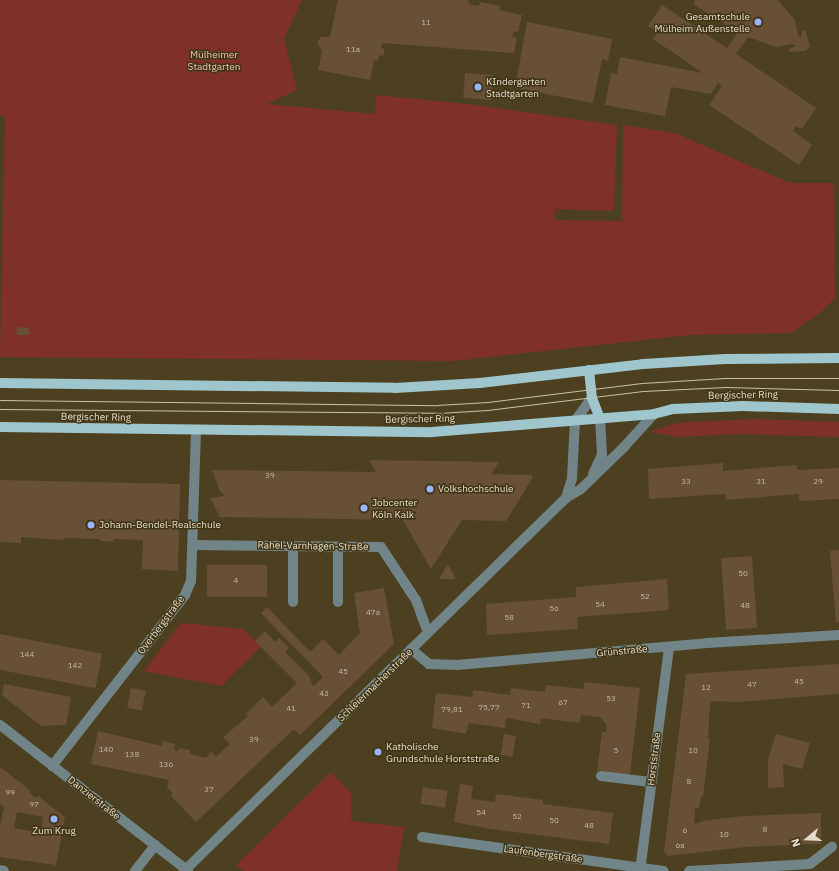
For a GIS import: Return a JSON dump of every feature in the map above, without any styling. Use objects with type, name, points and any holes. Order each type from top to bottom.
[{"type":"main road","points":[[0,383],[395,388],[480,383],[589,370],[725,359],[839,358]]},
{"type":"main road","points":[[589,370],[592,398],[600,419]]},
{"type":"main road","name":"Bergischer Ring","points":[[0,427],[196,431],[432,432],[600,419],[654,414],[673,410],[743,406],[836,407]]},
{"type":"street","points":[[566,498],[573,470],[575,421],[592,398]]},
{"type":"street","name":"Schleiermacherstraße","points":[[185,870],[566,498],[592,478],[654,414]]},
{"type":"street","name":"Schleiermacherstraße","points":[[592,478],[602,455],[600,419]]},
{"type":"street","name":"Overbergstraße","points":[[52,766],[185,595],[191,581],[194,545],[196,431]]},
{"type":"street","name":"Rahel-Varnhagen-Straße","points":[[194,545],[381,547],[416,600],[428,633]]},
{"type":"street","points":[[294,546],[294,602]]},
{"type":"street","points":[[338,547],[338,602]]},
{"type":"street","name":"Grünstraße","points":[[411,649],[429,664],[457,665],[669,647],[839,635]]},
{"type":"street","name":"Horststraße","points":[[640,870],[669,647]]},
{"type":"street","name":"Danzierstraße","points":[[0,726],[185,870]]},
{"type":"street","points":[[601,776],[651,782]]},
{"type":"street","name":"Laufenbergstraße","points":[[422,837],[640,870],[664,871]]},
{"type":"street","points":[[135,871],[154,845]]},
{"type":"street","points":[[688,871],[810,864],[832,847]]},
{"type":"street","points":[[0,870],[4,871]]},
{"type":"green space","name":"Mülheimer Stadtgarten","points":[[0,0],[302,0],[284,39],[297,90],[267,104],[375,114],[376,95],[468,104],[617,125],[614,211],[555,209],[555,220],[625,221],[622,218],[623,125],[675,133],[790,183],[834,183],[835,298],[820,313],[791,333],[690,335],[453,361],[0,357],[5,116],[0,115]]},
{"type":"green space","points":[[754,419],[839,422],[839,437],[739,434],[677,437],[650,432],[676,423]]},
{"type":"green space","points":[[181,623],[244,629],[261,647],[221,686],[144,671]]},
{"type":"green space","points":[[331,772],[351,793],[351,821],[404,827],[397,871],[244,871],[236,865]]},
{"type":"building","points":[[338,0],[468,0],[469,4],[479,6],[480,2],[500,6],[499,10],[522,15],[518,32],[514,31],[512,37],[517,38],[514,53],[382,43],[381,48],[385,49],[383,56],[379,55],[378,61],[374,60],[370,80],[318,70],[322,51],[317,42],[321,37],[330,37]]},
{"type":"building","points":[[695,0],[778,0],[795,20],[798,36],[801,38],[802,31],[805,30],[810,46],[806,51],[789,52],[789,49],[796,46],[793,44],[776,47],[748,37],[736,54],[816,108],[802,129],[796,126],[793,131],[812,145],[799,165],[709,105],[722,86],[718,83],[711,94],[671,87],[665,116],[605,105],[611,73],[617,74],[620,57],[703,73],[653,39],[658,32],[648,26],[662,5],[727,48],[738,32],[693,4]]},
{"type":"building","points":[[527,22],[612,39],[608,61],[602,59],[593,103],[515,88]]},
{"type":"building","name":"KIndergarten Stadtgarten","points":[[465,73],[493,75],[491,100],[463,98]]},
{"type":"building","points":[[17,327],[29,328],[29,335],[16,335]]},
{"type":"building","name":"Jobcenter Köln Kalk","points":[[369,460],[499,462],[491,474],[531,475],[533,477],[506,521],[462,520],[431,569],[403,520],[220,517],[210,498],[225,496],[220,491],[212,470],[376,472]]},
{"type":"building","points":[[723,463],[723,471],[797,465],[797,470],[839,468],[839,499],[799,501],[799,494],[726,500],[725,494],[649,499],[648,469]]},
{"type":"building","points":[[0,480],[180,484],[178,571],[142,569],[143,540],[114,539],[114,542],[101,541],[100,539],[64,538],[63,540],[21,537],[21,543],[0,542]]},
{"type":"building","points":[[839,550],[839,622],[836,622],[830,551]]},
{"type":"building","points":[[752,556],[757,628],[726,630],[721,558]]},
{"type":"building","points":[[448,564],[456,579],[439,579]]},
{"type":"building","points":[[207,565],[267,565],[267,597],[207,597]]},
{"type":"building","points":[[667,579],[669,610],[577,617],[578,629],[487,635],[486,604],[576,597],[576,587]]},
{"type":"building","points":[[384,588],[394,644],[300,735],[294,729],[196,822],[171,796],[173,794],[167,787],[169,780],[91,764],[98,731],[162,746],[163,741],[175,744],[174,750],[178,751],[179,748],[190,750],[190,754],[206,758],[211,752],[216,757],[230,744],[223,737],[248,716],[246,714],[263,697],[272,707],[297,683],[255,641],[265,631],[275,642],[279,638],[289,648],[285,652],[309,676],[313,687],[323,677],[261,613],[267,607],[310,652],[323,639],[339,655],[360,633],[354,593]]},
{"type":"building","points":[[0,634],[102,654],[95,688],[0,670]]},
{"type":"building","points":[[839,664],[839,694],[738,702],[712,701],[710,704],[708,738],[710,738],[703,797],[701,797],[699,808],[695,808],[694,822],[696,824],[703,821],[743,816],[821,813],[821,844],[745,847],[668,856],[664,851],[686,674]]},
{"type":"building","points":[[584,682],[640,688],[630,775],[597,770],[602,732],[606,732],[607,725],[600,717],[581,715],[580,723],[541,718],[540,724],[506,718],[505,728],[469,723],[466,734],[432,728],[436,693],[472,697],[473,690],[510,695],[511,688],[545,692],[546,685],[584,689]]},
{"type":"building","points":[[4,684],[71,697],[66,725],[41,726],[2,695]]},
{"type":"building","points":[[131,688],[146,691],[142,710],[127,708]]},
{"type":"building","points":[[504,734],[516,736],[513,757],[501,755]]},
{"type":"building","points":[[776,734],[810,743],[802,769],[783,764],[784,787],[768,788],[768,759]]},
{"type":"building","points":[[0,767],[31,791],[29,793],[36,798],[38,796],[65,817],[56,865],[0,857],[0,826],[4,807],[0,803]],"holes":[[[17,812],[43,817],[41,833],[14,828]]]},
{"type":"building","points":[[460,784],[473,786],[471,799],[495,802],[496,794],[543,800],[543,804],[613,813],[609,844],[491,829],[454,822]]},
{"type":"building","points":[[423,787],[448,791],[445,808],[420,804]]},
{"type":"tram line","points":[[0,400],[437,405],[488,402],[642,383],[725,378],[839,378]]},
{"type":"tram line","points":[[0,409],[438,413],[488,410],[643,391],[725,387],[839,390]]},
{"type":"place","name":"Gesamtschule Mülheim Außenstelle","points":[[758,22]]},
{"type":"place","name":"KIndergarten Stadtgarten","points":[[478,87]]},
{"type":"place","name":"Volkshochschule","points":[[430,489]]},
{"type":"place","name":"Jobcenter Köln Kalk","points":[[364,508]]},
{"type":"place","name":"Johann-Bendel-Realschule","points":[[91,525]]},
{"type":"place","name":"Katholische Grundschule Horststraße","points":[[378,752]]},
{"type":"place","name":"Zum Krug","points":[[54,819]]}]
